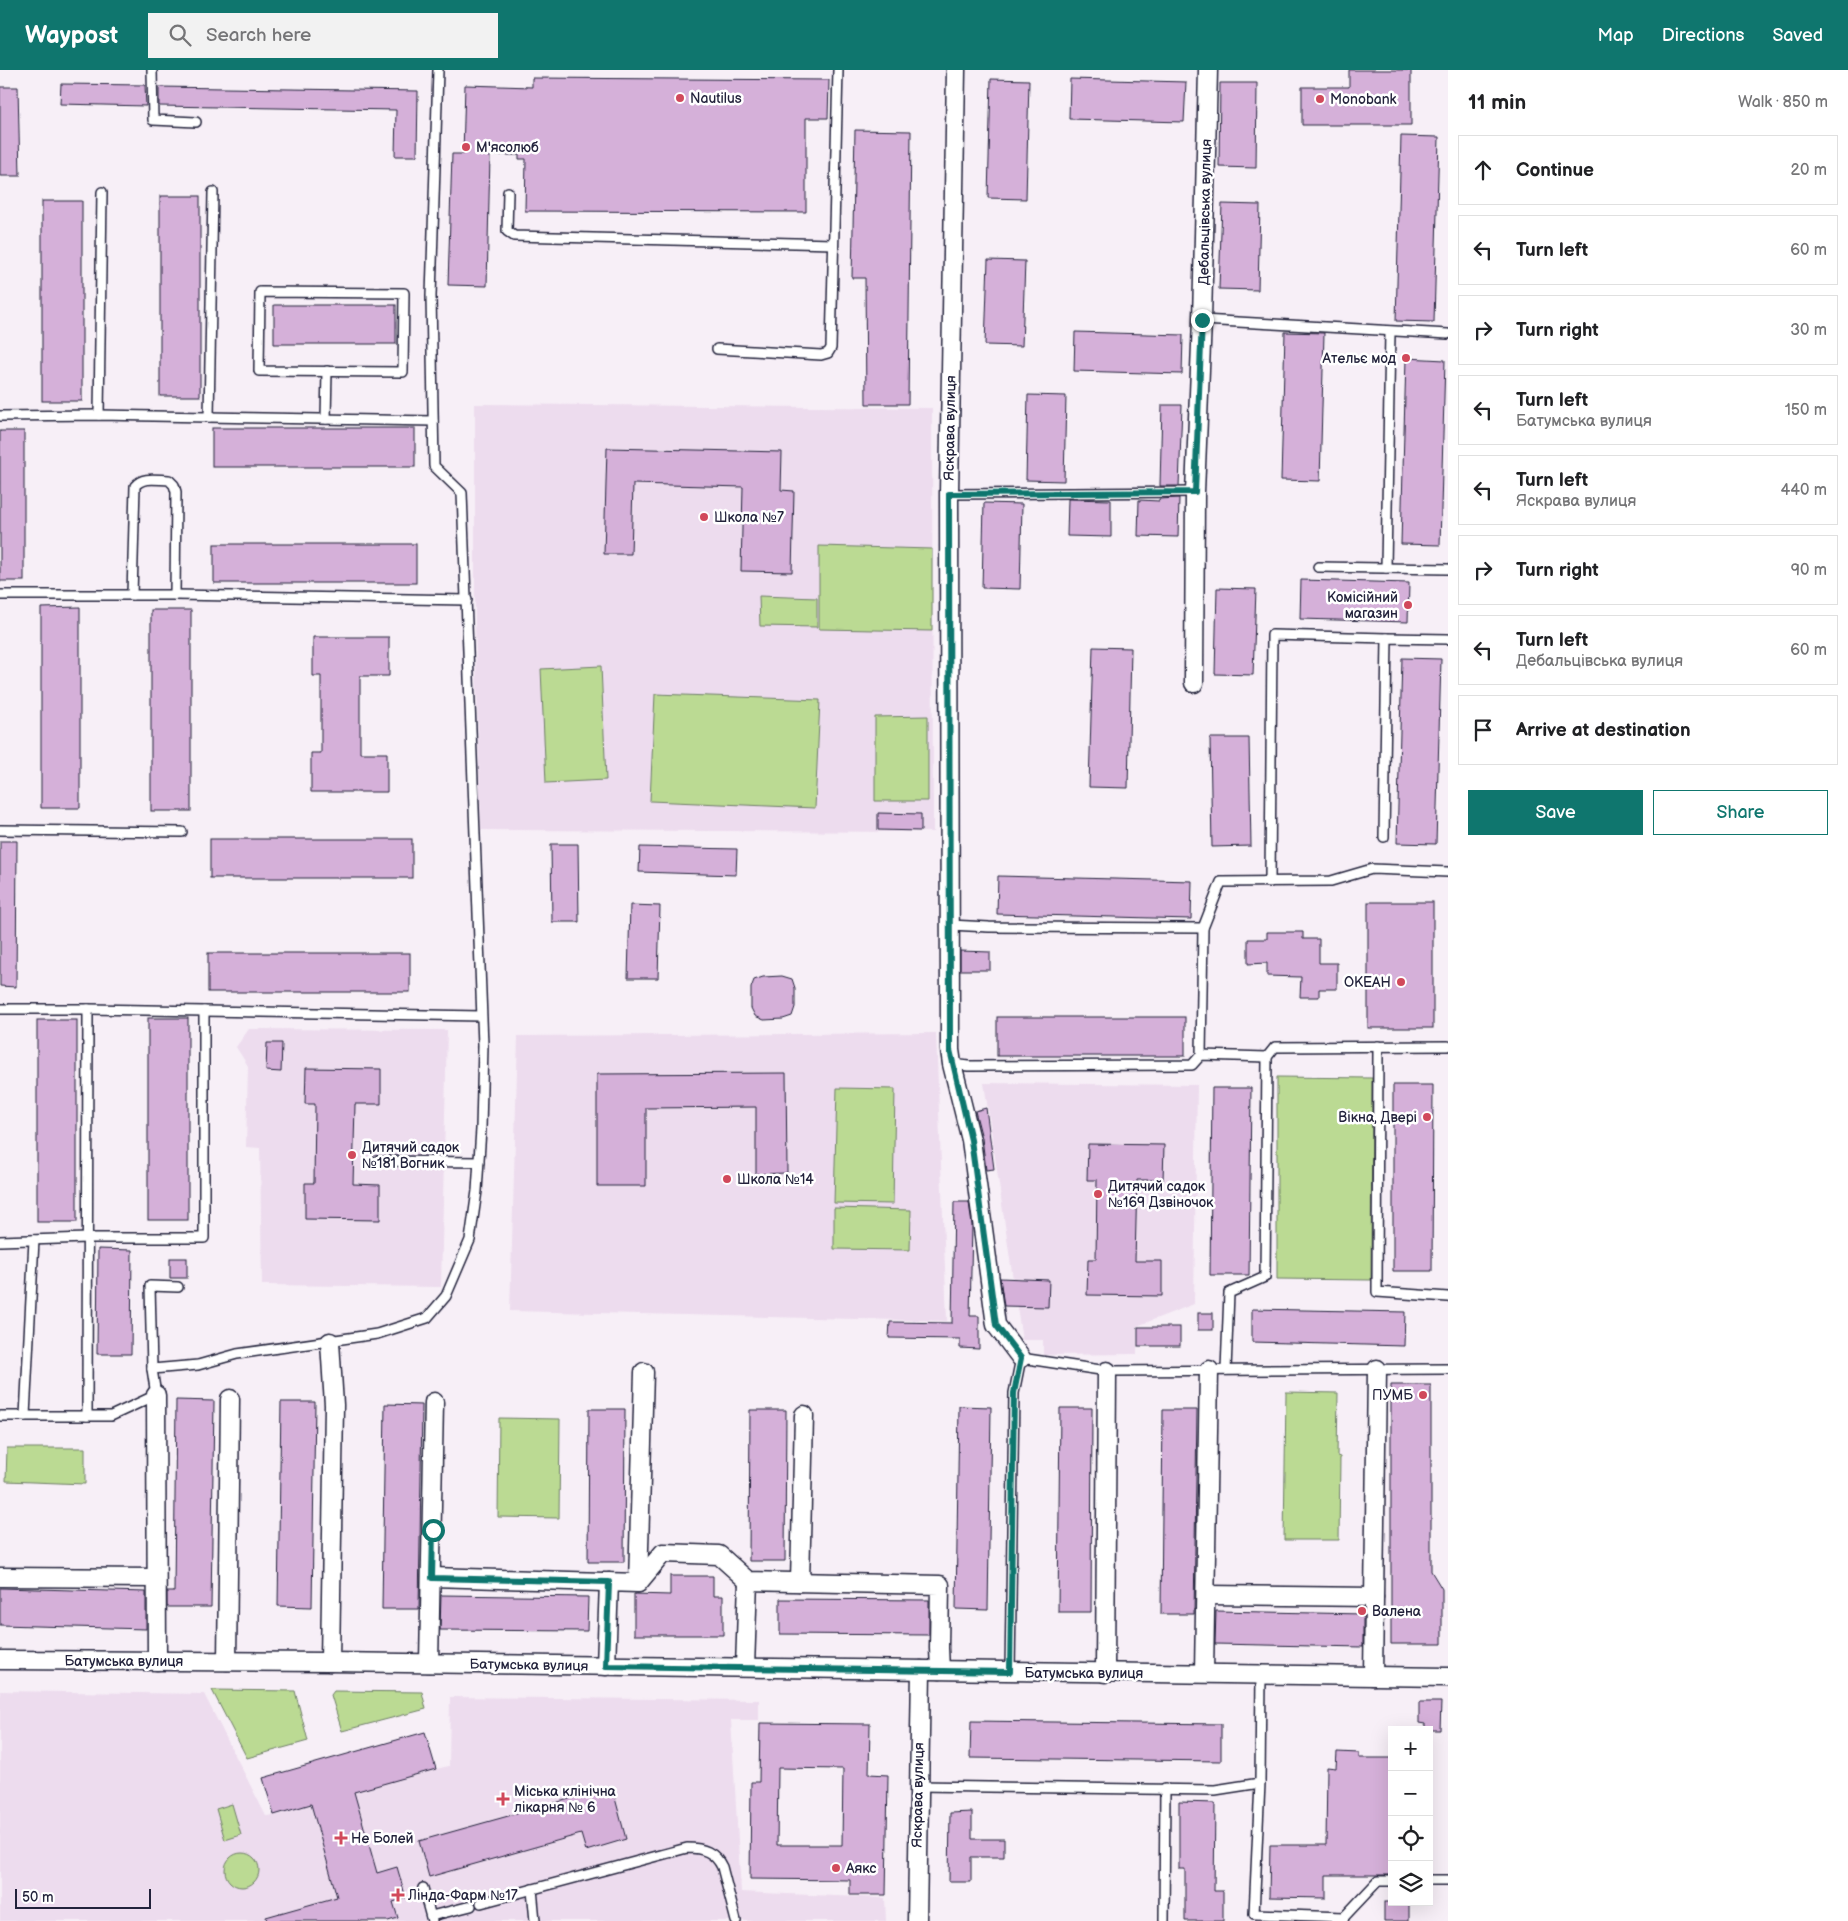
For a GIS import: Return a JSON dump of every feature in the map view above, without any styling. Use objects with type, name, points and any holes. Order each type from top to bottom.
[{"type":"street","name":"Яскрава вулиця","points":[[956,70],[949,494],[950,1050],[971,1140],[996,1325],[1021,1358]]},
{"type":"street","name":"Дебальцівська вулиця","points":[[1194,683],[1195,492],[1202,320],[1208,70]]},
{"type":"street","points":[[330,1342],[334,1404],[330,1662]]},
{"type":"street","points":[[1373,1676],[1377,1369]]},
{"type":"street","points":[[1105,1672],[1107,1370]]},
{"type":"street","points":[[1204,1673],[1217,1370]]},
{"type":"street","points":[[638,1583],[644,1372]]},
{"type":"street","points":[[156,1395],[157,1661]]},
{"type":"street","points":[[227,1661],[230,1399]]},
{"type":"street","points":[[429,1663],[434,1402]]},
{"type":"street","points":[[800,1582],[804,1415]]},
{"type":"street","points":[[638,1583],[663,1553],[719,1555],[748,1581],[940,1585],[940,1670]]},
{"type":"street","points":[[0,1577],[156,1578]]},
{"type":"street","points":[[432,1578],[638,1583]]},
{"type":"street","points":[[745,1667],[748,1581]]},
{"type":"street","points":[[606,1666],[609,1582]]},
{"type":"street","points":[[1206,1595],[1374,1597]]},
{"type":"street","name":"Батумська вулиця","points":[[0,1660],[429,1663],[1448,1677]]},
{"type":"street","name":"Яскрава вулиця","points":[[917,1921],[921,1670]]},
{"type":"lane","points":[[152,70],[153,120],[196,122]]},
{"type":"lane","points":[[152,1369],[198,1365],[238,1354],[377,1334],[427,1318],[446,1296],[470,1240],[479,1162],[483,1045],[462,493],[434,466],[431,296],[438,70]]},
{"type":"lane","points":[[717,349],[821,355],[828,353],[831,348],[832,244],[838,70]]},
{"type":"lane","points":[[99,415],[102,192]]},
{"type":"lane","points":[[209,417],[212,192]]},
{"type":"lane","points":[[508,192],[508,231],[514,236],[832,244]]},
{"type":"lane","points":[[260,292],[404,293],[403,372],[327,372],[259,371],[260,292]]},
{"type":"lane","points":[[1202,320],[1448,334]]},
{"type":"lane","points":[[1386,568],[1390,332]]},
{"type":"lane","points":[[326,420],[327,372]]},
{"type":"lane","points":[[0,416],[99,415],[433,421]]},
{"type":"lane","points":[[132,595],[135,486],[139,481],[145,479],[169,480],[174,485],[176,492],[176,595]]},
{"type":"lane","points":[[949,494],[1195,492]]},
{"type":"lane","points":[[1318,567],[1448,569]]},
{"type":"lane","points":[[0,595],[176,595],[467,600]]},
{"type":"lane","points":[[1270,882],[1272,635],[1448,640]]},
{"type":"lane","points":[[1384,837],[1387,638]]},
{"type":"lane","points":[[0,830],[182,832]]},
{"type":"lane","points":[[952,1064],[1192,1065],[1201,1055],[1203,928],[1221,882],[1331,881],[1372,869],[1448,872]]},
{"type":"lane","points":[[950,925],[1203,928]]},
{"type":"lane","points":[[0,1009],[481,1016]]},
{"type":"lane","points":[[87,1416],[88,1009]]},
{"type":"lane","points":[[0,1241],[87,1238],[204,1238],[204,1011]]},
{"type":"lane","points":[[1378,1046],[1377,1292],[1448,1297]]},
{"type":"lane","points":[[1217,1370],[1229,1293],[1265,1277],[1266,1057],[1275,1047],[1448,1046]]},
{"type":"lane","points":[[1201,1055],[1266,1057]]},
{"type":"lane","points":[[377,1160],[479,1162]]},
{"type":"lane","points":[[25,1416],[34,1240]]},
{"type":"lane","points":[[0,1416],[111,1416],[156,1395],[152,1369],[150,1286],[178,1287]]},
{"type":"lane","points":[[1010,1672],[1014,1393],[1021,1358],[1107,1370],[1448,1369]]},
{"type":"lane","points":[[1261,1674],[1260,1783],[1254,1914],[1343,1919],[1378,1881],[1388,1881]]},
{"type":"lane","points":[[918,1786],[1215,1790],[1260,1783]]},
{"type":"lane","points":[[1164,1921],[1165,1788]]},
{"type":"lane","points":[[481,1903],[687,1848],[699,1848],[711,1852],[718,1858],[736,1921]]},
{"type":"lane","points":[[1433,1880],[1448,1880]]},
{"type":"lane","points":[[423,1888],[432,1919],[471,1906]]},
{"type":"lane","points":[[532,1889],[535,1921]]},
{"type":"shaded area","name":"Школа №7","points":[[475,404],[932,408],[933,832],[481,830],[475,625]]},
{"type":"shaded area","name":"Дитячий садок №181 Вогник","points":[[249,1029],[447,1030],[441,1287],[262,1285],[260,1148],[246,1147],[248,1066],[236,1047]]},
{"type":"shaded area","name":"Школа №14","points":[[936,1033],[947,1321],[510,1311],[518,1036]]},
{"type":"shaded area","name":"Дитячий садок №169 Дзвіночок","points":[[984,1083],[1197,1085],[1194,1304],[1137,1326],[1137,1354],[1043,1355],[1043,1340],[1022,1340]]},
{"type":"shaded area","name":"Міська клінічна лікарня № 6","points":[[0,1691],[204,1694],[266,1816],[274,1815],[263,1778],[425,1732],[436,1769],[449,1766],[450,1697],[759,1700],[759,1720],[731,1720],[741,1892],[885,1898],[886,1921],[0,1921]]},
{"type":"green space","points":[[819,546],[932,549],[932,631],[819,629]]},
{"type":"green space","points":[[759,596],[817,598],[817,627],[760,626]]},
{"type":"green space","points":[[601,666],[606,780],[546,783],[541,669]]},
{"type":"green space","points":[[655,694],[820,700],[815,808],[650,801]]},
{"type":"green space","points":[[928,716],[928,801],[875,801],[875,717]]},
{"type":"green space","points":[[1277,1077],[1372,1078],[1371,1280],[1277,1279]]},
{"type":"green space","points":[[837,1088],[895,1089],[893,1204],[834,1203]]},
{"type":"green space","points":[[834,1208],[911,1210],[910,1250],[834,1249]]},
{"type":"green space","points":[[1286,1392],[1338,1393],[1337,1456],[1340,1457],[1339,1540],[1284,1540]]},
{"type":"green space","points":[[499,1418],[560,1419],[559,1518],[498,1517]]},
{"type":"green space","points":[[7,1448],[85,1448],[85,1484],[6,1481]]},
{"type":"green space","points":[[212,1690],[295,1691],[308,1741],[247,1758]]},
{"type":"green space","points":[[334,1691],[422,1692],[426,1709],[342,1731],[331,1695]]},
{"type":"green space","points":[[232,1804],[241,1835],[225,1840],[216,1809]]},
{"type":"green space","points":[[242,1853],[254,1858],[259,1870],[254,1882],[242,1887],[230,1882],[225,1870],[230,1858]]},
{"type":"building","points":[[1349,70],[1411,70],[1411,125],[1302,125],[1302,87],[1349,87]]},
{"type":"building","points":[[532,78],[829,80],[828,118],[806,118],[806,212],[525,211],[526,159],[519,159],[519,155],[490,155],[487,286],[448,285],[452,154],[463,154],[465,85],[532,87]]},
{"type":"building","points":[[991,79],[1029,80],[1026,199],[988,198]]},
{"type":"building","points":[[1070,79],[1186,82],[1184,122],[1069,119]]},
{"type":"building","points":[[1220,83],[1257,83],[1256,168],[1219,167]]},
{"type":"building","points":[[61,84],[145,85],[146,106],[60,104]]},
{"type":"building","points":[[0,87],[18,87],[20,176],[0,176]]},
{"type":"building","points":[[159,87],[418,91],[417,156],[395,156],[396,110],[159,106]]},
{"type":"building","points":[[855,130],[911,131],[908,404],[866,404],[865,278],[852,278]]},
{"type":"building","points":[[1401,136],[1439,137],[1434,322],[1396,321]]},
{"type":"building","points":[[160,196],[200,196],[200,396],[160,396]]},
{"type":"building","points":[[42,201],[82,201],[82,401],[42,401]]},
{"type":"building","points":[[1222,204],[1260,205],[1258,290],[1219,289]]},
{"type":"building","points":[[988,260],[1025,261],[1022,346],[985,345]]},
{"type":"building","points":[[274,305],[396,305],[396,344],[274,344]]},
{"type":"building","points":[[1075,332],[1183,335],[1182,374],[1074,371]]},
{"type":"building","points":[[1285,332],[1324,333],[1320,481],[1281,480]]},
{"type":"building","points":[[1406,358],[1445,360],[1440,545],[1401,544]]},
{"type":"building","points":[[1028,395],[1066,396],[1064,481],[1026,480]]},
{"type":"building","points":[[1162,405],[1182,405],[1179,486],[1160,486]]},
{"type":"building","points":[[212,428],[415,428],[415,467],[212,467]]},
{"type":"building","points":[[0,431],[24,431],[24,581],[0,581]]},
{"type":"building","points":[[607,448],[782,452],[781,490],[794,491],[792,572],[741,571],[743,487],[633,484],[631,554],[604,554]]},
{"type":"building","points":[[1179,498],[1178,537],[1138,536],[1139,500],[1159,501],[1159,499]]},
{"type":"building","points":[[1068,499],[1111,500],[1111,537],[1067,536]]},
{"type":"building","points":[[984,503],[1022,504],[1020,589],[982,588]]},
{"type":"building","points":[[214,544],[416,544],[416,583],[214,583]]},
{"type":"building","points":[[1301,580],[1409,583],[1408,622],[1300,619]]},
{"type":"building","points":[[1217,588],[1256,589],[1253,675],[1215,674]]},
{"type":"building","points":[[80,607],[80,808],[41,808],[41,608]]},
{"type":"building","points":[[151,610],[191,610],[191,811],[151,811]]},
{"type":"building","points":[[313,637],[389,637],[389,676],[360,676],[360,753],[387,753],[387,792],[311,792],[311,753],[321,753],[321,676],[313,676]]},
{"type":"building","points":[[1093,647],[1131,648],[1128,788],[1089,787]]},
{"type":"building","points":[[1402,658],[1441,659],[1436,844],[1397,843]]},
{"type":"building","points":[[1210,738],[1249,738],[1251,846],[1212,847]]},
{"type":"building","points":[[878,813],[921,814],[921,831],[878,830]]},
{"type":"building","points":[[210,839],[412,839],[412,878],[210,878]]},
{"type":"building","points":[[0,841],[17,841],[16,987],[0,986]]},
{"type":"building","points":[[551,844],[578,844],[579,922],[552,922]]},
{"type":"building","points":[[640,847],[737,849],[736,875],[639,872]]},
{"type":"building","points":[[998,876],[1192,881],[1191,919],[997,914]]},
{"type":"building","name":"ОКЕАН","points":[[1368,902],[1433,902],[1433,1028],[1368,1028]]},
{"type":"building","points":[[630,905],[660,906],[658,978],[628,978]]},
{"type":"building","points":[[1267,932],[1303,932],[1303,939],[1319,939],[1319,963],[1337,963],[1337,989],[1319,989],[1319,997],[1300,997],[1301,977],[1267,976],[1267,963],[1248,964],[1248,939],[1267,939]]},
{"type":"building","points":[[960,951],[990,952],[990,970],[960,970]]},
{"type":"building","points":[[208,953],[410,953],[410,992],[208,992]]},
{"type":"building","points":[[782,976],[792,979],[795,988],[795,1007],[792,1016],[783,1019],[764,1020],[755,1016],[751,1008],[751,988],[754,980],[763,977]]},
{"type":"building","points":[[997,1017],[1185,1017],[1185,1056],[997,1056]]},
{"type":"building","points":[[148,1018],[188,1018],[188,1220],[148,1220]]},
{"type":"building","points":[[37,1020],[77,1020],[77,1222],[37,1222]]},
{"type":"building","points":[[267,1043],[282,1043],[281,1072],[266,1071]]},
{"type":"building","points":[[306,1068],[381,1069],[381,1104],[355,1104],[353,1184],[380,1185],[380,1220],[305,1219],[305,1183],[314,1183],[315,1104],[305,1104]]},
{"type":"building","points":[[786,1073],[787,1173],[756,1174],[756,1107],[646,1108],[646,1186],[597,1186],[597,1074]]},
{"type":"building","points":[[1393,1085],[1433,1085],[1432,1271],[1393,1271]]},
{"type":"building","points":[[1212,1088],[1251,1088],[1249,1275],[1210,1275]]},
{"type":"building","points":[[986,1108],[994,1169],[986,1170],[982,1138],[975,1111]]},
{"type":"building","points":[[1088,1144],[1164,1145],[1163,1180],[1137,1180],[1135,1261],[1162,1261],[1162,1296],[1087,1295],[1088,1259],[1096,1259],[1097,1180],[1087,1180]]},
{"type":"building","points":[[954,1202],[969,1202],[972,1225],[970,1316],[979,1316],[979,1349],[960,1348],[960,1339],[889,1338],[890,1322],[952,1323]]},
{"type":"building","points":[[98,1249],[132,1250],[131,1354],[97,1354]]},
{"type":"building","points":[[170,1258],[187,1258],[187,1278],[170,1278]]},
{"type":"building","points":[[1000,1278],[1049,1280],[1048,1307],[1004,1306]]},
{"type":"building","points":[[1252,1309],[1405,1312],[1404,1346],[1252,1342]]},
{"type":"building","points":[[1198,1313],[1213,1313],[1213,1330],[1198,1330]]},
{"type":"building","points":[[1138,1327],[1180,1327],[1180,1346],[1138,1346]]},
{"type":"building","points":[[1391,1385],[1431,1385],[1431,1571],[1442,1589],[1442,1644],[1391,1644]]},
{"type":"building","points":[[176,1400],[214,1401],[211,1607],[167,1607],[167,1592],[174,1592]]},
{"type":"building","points":[[281,1402],[315,1402],[312,1607],[278,1606]]},
{"type":"building","points":[[385,1404],[422,1405],[419,1609],[382,1609]]},
{"type":"building","points":[[959,1406],[991,1407],[988,1610],[956,1609]]},
{"type":"building","points":[[1060,1408],[1092,1408],[1091,1612],[1058,1612]]},
{"type":"building","points":[[589,1409],[625,1409],[624,1562],[588,1562]]},
{"type":"building","points":[[750,1410],[786,1410],[785,1561],[749,1561]]},
{"type":"building","points":[[1163,1410],[1197,1410],[1194,1614],[1161,1614]]},
{"type":"building","points":[[670,1576],[713,1576],[713,1596],[723,1596],[723,1635],[634,1635],[634,1594],[670,1595]]},
{"type":"building","points":[[0,1588],[146,1592],[146,1629],[0,1625]]},
{"type":"building","points":[[441,1595],[588,1597],[587,1631],[440,1630]]},
{"type":"building","points":[[780,1599],[929,1600],[929,1635],[780,1634]]},
{"type":"building","points":[[1216,1611],[1363,1614],[1363,1647],[1215,1644]]},
{"type":"building","points":[[1419,1702],[1441,1702],[1440,1730],[1433,1730],[1433,1726],[1425,1726],[1425,1724],[1419,1723]]},
{"type":"building","points":[[971,1721],[1221,1724],[1221,1761],[970,1758]]},
{"type":"building","points":[[760,1723],[870,1724],[869,1774],[888,1775],[886,1895],[850,1895],[850,1880],[750,1879],[751,1782],[759,1782]],"holes":[[[778,1768],[843,1769],[842,1845],[777,1845]]]},
{"type":"building","points":[[425,1732],[436,1769],[354,1792],[377,1873],[397,1867],[406,1898],[393,1902],[398,1918],[388,1921],[267,1921],[266,1917],[337,1897],[311,1804],[274,1815],[263,1778]]},
{"type":"building","points":[[1337,1752],[1359,1753],[1359,1758],[1388,1758],[1388,1875],[1326,1875],[1326,1898],[1269,1897],[1270,1845],[1326,1845],[1327,1767],[1336,1768]]},
{"type":"building","points":[[612,1787],[626,1839],[586,1851],[581,1834],[429,1877],[419,1841]]},
{"type":"building","points":[[1179,1802],[1215,1803],[1214,1891],[1223,1891],[1223,1921],[1185,1921],[1185,1869],[1179,1869]]},
{"type":"building","points":[[972,1812],[972,1839],[1004,1839],[1004,1857],[971,1857],[971,1882],[949,1882],[950,1813]]},
{"type":"building","points":[[1384,1902],[1388,1902],[1388,1906],[1409,1906],[1409,1921],[1384,1921]]},
{"type":"place","name":"Nautilus","points":[[680,98]]},
{"type":"place","name":"Monobank","points":[[1320,99]]},
{"type":"place","name":"М'ясолюб","points":[[466,147]]},
{"type":"place","name":"Ательє мод","points":[[1406,358]]},
{"type":"place","name":"Школа №7","points":[[704,517]]},
{"type":"place","name":"Комісійний магазин","points":[[1408,605]]},
{"type":"place","name":"ОКЕАН","points":[[1401,982]]},
{"type":"place","name":"Вікна, Двері","points":[[1427,1117]]},
{"type":"place","name":"Дитячий садок №181 Вогник","points":[[352,1155]]},
{"type":"place","name":"Школа №14","points":[[727,1179]]},
{"type":"place","name":"Дитячий садок №169 Дзвіночок","points":[[1098,1194]]},
{"type":"place","name":"ПУМБ","points":[[1423,1395]]},
{"type":"place","name":"Валена","points":[[1362,1611]]},
{"type":"place","name":"Міська клінічна лікарня № 6","points":[[503,1799]]},
{"type":"place","name":"Не Болей","points":[[341,1838]]},
{"type":"place","name":"Аякс","points":[[836,1868]]},
{"type":"place","name":"Лінда-Фарм №17","points":[[398,1895]]},
{"type":"route","points":[[433,1530],[432,1578],[609,1582],[606,1666],[1010,1672],[1014,1393],[1021,1358],[996,1325],[971,1140],[950,1050],[949,494],[1195,492],[1202,320]]}]
